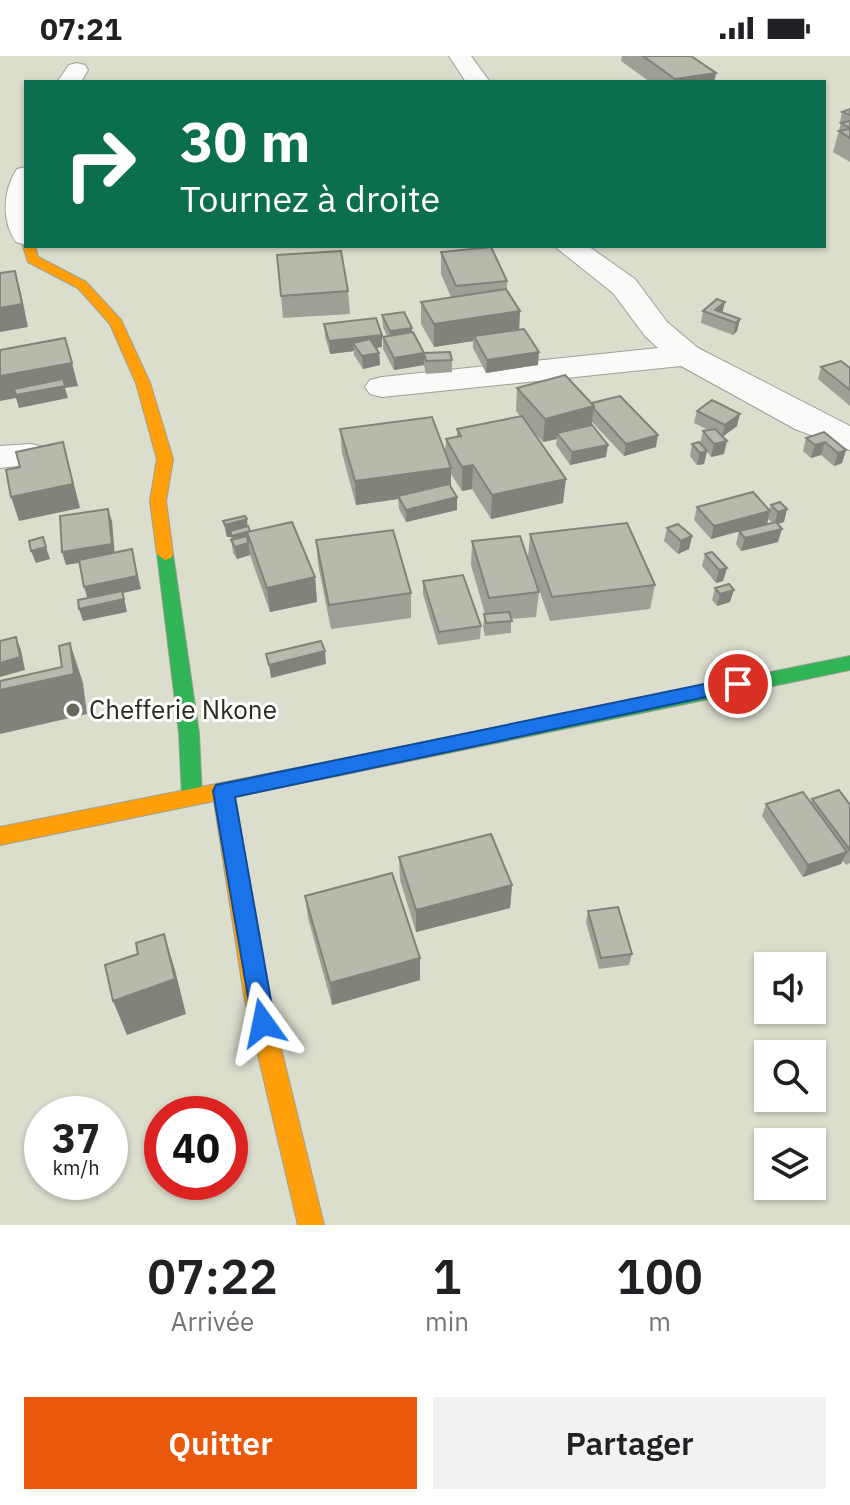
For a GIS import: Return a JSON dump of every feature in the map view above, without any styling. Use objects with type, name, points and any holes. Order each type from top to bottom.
[{"type":"main road","points":[[29,248],[32,259],[82,285],[116,323],[143,383],[165,459],[158,501],[189,733],[192,797]]},
{"type":"main road","points":[[0,836],[850,663]]},
{"type":"main road","points":[[223,791],[256,995],[311,1225]]},
{"type":"street","points":[[460,56],[476,80]]},
{"type":"street","points":[[24,183],[18,206],[24,228]]},
{"type":"street","points":[[572,248],[624,286],[656,329],[686,355],[808,421],[850,439]]},
{"type":"street","points":[[382,387],[686,355]]},
{"type":"building","points":[[643,56],[691,56],[716,73],[675,79]]},
{"type":"building","points":[[850,129],[850,138],[839,131]]},
{"type":"building","points":[[491,248],[507,281],[456,286],[441,252]]},
{"type":"building","points":[[341,251],[348,291],[281,296],[277,255]]},
{"type":"building","points":[[15,271],[22,304],[0,308],[0,273]]},
{"type":"building","points":[[506,289],[520,311],[434,324],[421,302]]},
{"type":"building","points":[[717,299],[725,302],[715,310],[740,319],[736,323],[703,311]]},
{"type":"building","points":[[404,312],[412,328],[390,331],[382,315]]},
{"type":"building","points":[[376,318],[382,335],[329,341],[324,324]]},
{"type":"building","points":[[524,329],[539,352],[487,360],[474,336]]},
{"type":"building","points":[[413,332],[424,353],[394,358],[383,337]]},
{"type":"building","points":[[65,338],[72,363],[0,376],[0,350]]},
{"type":"building","points":[[370,339],[379,353],[362,356],[353,343]]},
{"type":"building","points":[[450,352],[452,360],[426,361],[424,353]]},
{"type":"building","points":[[841,361],[850,368],[850,390],[821,367]]},
{"type":"building","points":[[565,375],[594,406],[545,419],[517,388]]},
{"type":"building","points":[[63,379],[65,386],[16,395],[14,389]]},
{"type":"building","points":[[620,396],[658,435],[626,444],[592,403]]},
{"type":"building","points":[[712,400],[740,414],[725,425],[697,411]]},
{"type":"building","points":[[522,416],[566,479],[492,495],[473,465],[462,467],[446,439],[461,436],[457,429]]},
{"type":"building","points":[[432,417],[451,468],[355,481],[340,429]]},
{"type":"building","points":[[592,425],[608,445],[572,452],[557,433]]},
{"type":"building","points":[[715,429],[727,441],[714,444],[703,431]]},
{"type":"building","points":[[824,432],[846,450],[838,453],[825,442],[815,445],[806,438]]},
{"type":"building","points":[[63,442],[73,484],[11,497],[6,470],[20,467],[16,452]]},
{"type":"building","points":[[699,442],[707,451],[700,453],[692,444]]},
{"type":"building","points":[[449,484],[457,497],[406,510],[398,496]]},
{"type":"building","points":[[753,492],[770,511],[714,526],[697,507]]},
{"type":"building","points":[[780,502],[787,509],[778,512],[771,505]]},
{"type":"building","points":[[108,509],[112,544],[62,552],[60,516]]},
{"type":"building","points":[[245,516],[247,519],[225,525],[223,521]]},
{"type":"building","points":[[292,522],[315,577],[267,588],[247,532]]},
{"type":"building","points":[[776,522],[782,529],[745,538],[739,531]]},
{"type":"building","points":[[627,523],[655,585],[552,597],[530,534]]},
{"type":"building","points":[[678,524],[692,536],[681,541],[667,528]]},
{"type":"building","points":[[248,526],[250,531],[232,536],[230,531]]},
{"type":"building","points":[[393,530],[411,593],[329,605],[316,540]]},
{"type":"building","points":[[247,536],[248,543],[235,547],[231,540]]},
{"type":"building","points":[[520,536],[539,592],[489,598],[472,541]]},
{"type":"building","points":[[43,537],[46,547],[31,551],[29,541]]},
{"type":"building","points":[[132,549],[137,576],[84,587],[79,560]]},
{"type":"building","points":[[712,552],[727,568],[719,570],[705,554]]},
{"type":"building","points":[[463,575],[481,626],[439,632],[423,581]]},
{"type":"building","points":[[729,584],[734,590],[720,594],[715,588]]},
{"type":"building","points":[[122,591],[124,599],[79,609],[78,600]]},
{"type":"building","points":[[509,612],[512,621],[486,623],[484,614]]},
{"type":"building","points":[[16,637],[20,657],[0,663],[0,641]]},
{"type":"building","points":[[321,641],[325,651],[269,665],[266,654]]},
{"type":"building","points":[[70,643],[74,674],[0,690],[0,681],[62,667],[59,646]]},
{"type":"building","points":[[839,790],[850,805],[850,850],[812,799]]},
{"type":"building","points":[[803,792],[847,852],[808,865],[766,804]]},
{"type":"building","points":[[491,834],[512,885],[416,910],[399,857]]},
{"type":"building","points":[[392,873],[420,958],[330,983],[305,896]]},
{"type":"building","points":[[618,907],[632,954],[601,958],[588,911]]},
{"type":"building","points":[[164,934],[175,979],[113,1001],[105,965],[138,954],[136,943]]},
{"type":"traffic: fast","points":[[165,554],[189,733],[192,797]]},
{"type":"traffic: fast","points":[[317,772],[850,663]]},
{"type":"traffic: slow","points":[[29,248],[32,259],[82,285],[116,323],[143,383],[165,459],[158,501],[165,554]]},
{"type":"traffic: slow","points":[[0,836],[317,772]]},
{"type":"traffic: slow","points":[[223,791],[256,995],[311,1225]]},
{"type":"place","name":"Chefferie Nkone","points":[[73,710]]},
{"type":"route","points":[[263,1023],[223,791],[738,684]]}]
